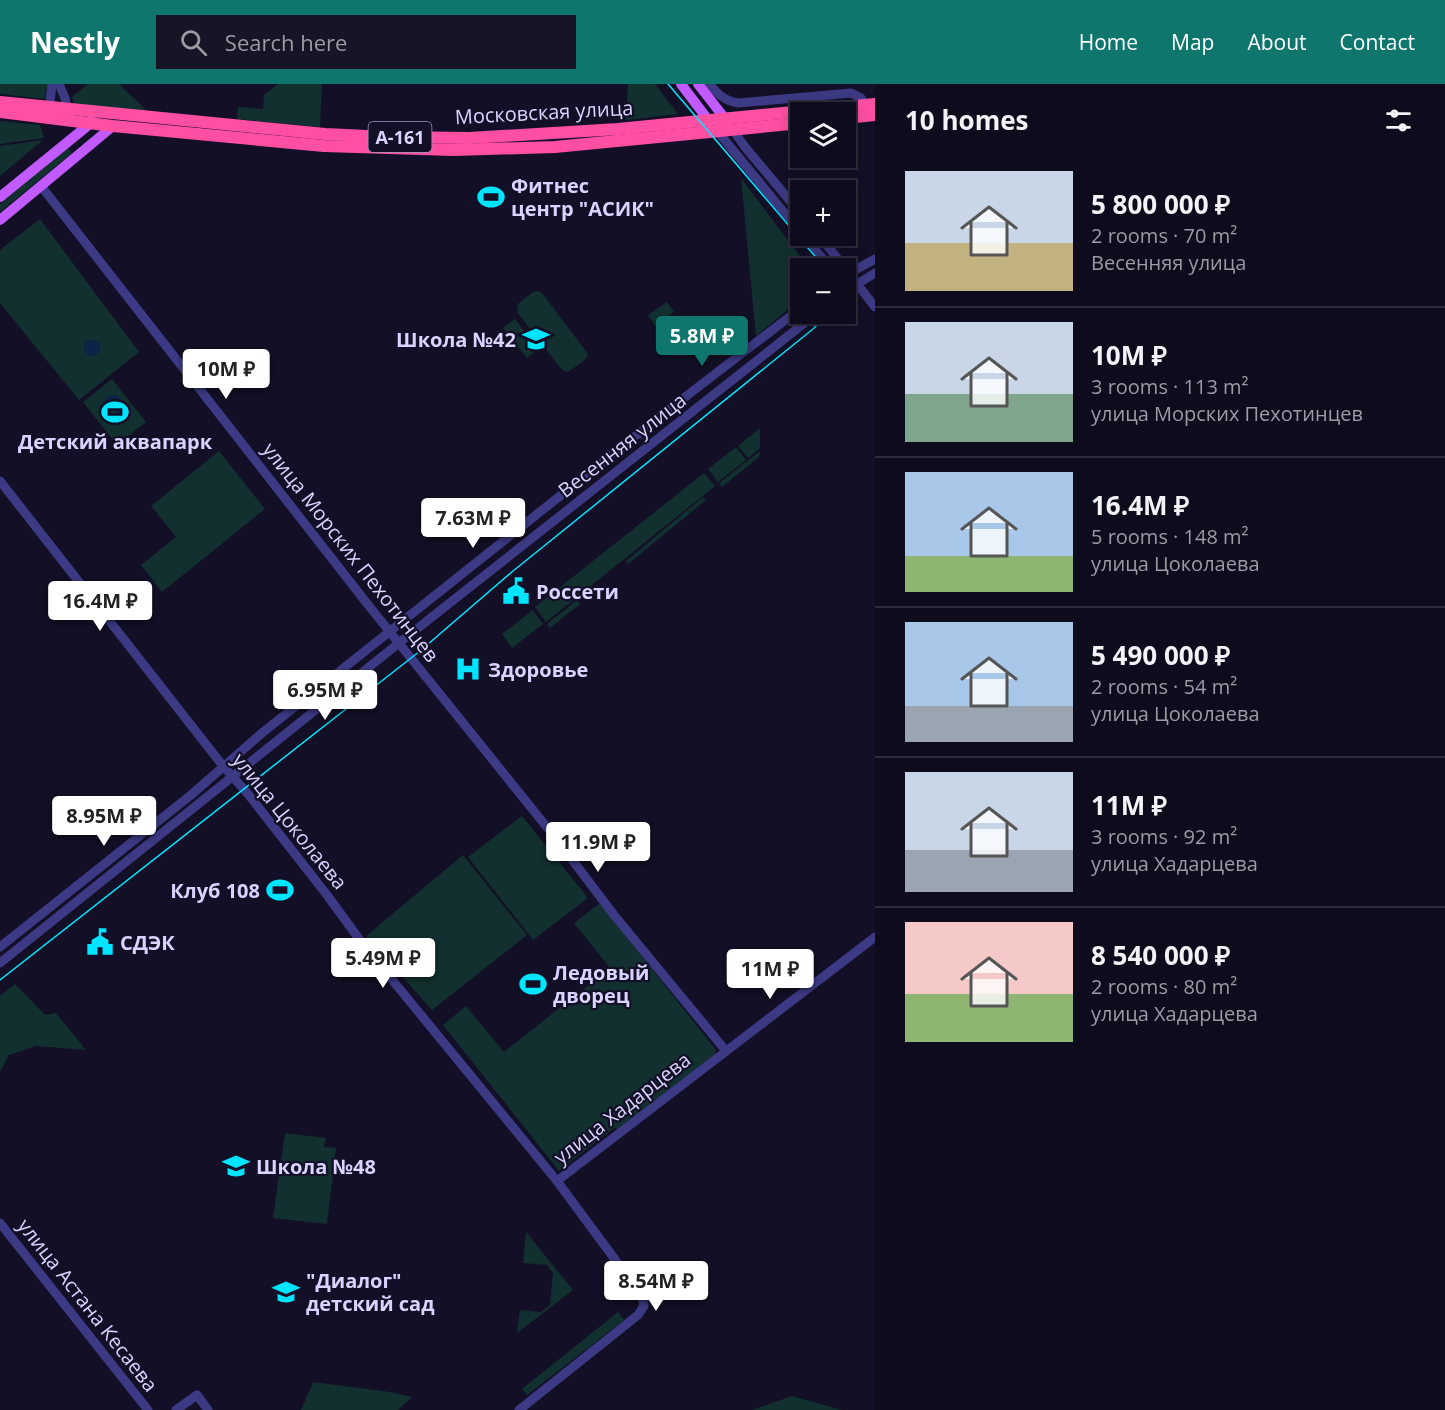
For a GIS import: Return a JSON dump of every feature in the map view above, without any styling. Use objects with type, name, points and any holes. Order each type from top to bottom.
[{"type":"highway","name":"Московская улица","points":[[0,102],[59,114]]},
{"type":"highway","name":"Московская улица","points":[[0,112],[59,114],[387,137],[484,137],[726,120],[870,105]]},
{"type":"highway","points":[[856,117],[875,115]]},
{"type":"highway","name":"Московская улица","points":[[92,117],[112,126],[324,146],[453,150],[555,147],[790,124]]},
{"type":"main road","points":[[681,84],[709,121]]},
{"type":"main road","points":[[706,87],[726,120]]},
{"type":"main road","points":[[59,114],[67,126],[67,141],[78,154]]},
{"type":"main road","points":[[0,197],[92,117]]},
{"type":"main road","points":[[0,220],[112,126]]},
{"type":"street","points":[[52,84],[59,114]]},
{"type":"street","points":[[59,84],[59,114]]},
{"type":"street","points":[[706,87],[728,102],[738,104],[851,93],[870,105]]},
{"type":"street","points":[[726,120],[790,200]]},
{"type":"street","points":[[709,121],[790,219]]},
{"type":"street","name":"улица Морских Пехотинцев","points":[[40,186],[614,915],[726,1051]]},
{"type":"street","points":[[812,246],[822,258]]},
{"type":"street","points":[[856,273],[875,259]]},
{"type":"street","points":[[856,277],[875,273]]},
{"type":"street","points":[[856,286],[875,308]]},
{"type":"street","name":"Весенняя улица","points":[[0,946],[663,414],[790,316]]},
{"type":"street","name":"Весенняя улица","points":[[0,963],[399,643],[803,324]]},
{"type":"street","name":"улица Цоколаева","points":[[0,481],[223,766],[327,894],[363,943],[557,1182]]},
{"type":"street","name":"улица Хадарцева","points":[[519,1410],[638,1315],[644,1306],[640,1292],[557,1182],[875,937]]},
{"type":"street","name":"улица Астана Кесаева","points":[[0,1222],[148,1410]]},
{"type":"street","points":[[176,1410],[197,1395],[208,1410]]},
{"type":"green space","points":[[0,84],[47,84],[45,99],[0,94]]},
{"type":"green space","points":[[88,84],[119,84],[148,112],[75,105],[72,97]]},
{"type":"green space","points":[[278,84],[322,84],[320,127],[237,119],[238,107],[263,109],[264,95]]},
{"type":"green space","points":[[628,84],[655,84],[678,114],[626,120]]},
{"type":"green space","points":[[0,121],[40,125],[44,138],[0,144]]},
{"type":"green space","points":[[43,140],[0,176],[0,146]]},
{"type":"green space","points":[[68,148],[72,153],[0,212],[0,204]]},
{"type":"green space","points":[[741,178],[790,243],[790,246],[801,258],[790,258],[790,308],[756,336]]},
{"type":"green space","points":[[40,219],[139,352],[79,400],[0,303],[0,250]]},
{"type":"green space","points":[[537,291],[542,293],[588,354],[586,359],[568,372],[562,370],[517,312],[518,304]]},
{"type":"green space","points":[[667,302],[674,312],[655,326],[648,315]]},
{"type":"green space","points":[[515,319],[538,349],[527,358],[503,328]]},
{"type":"green space","name":"Детский аквапарк","points":[[112,379],[146,422],[117,445],[83,402]]},
{"type":"green space","points":[[760,428],[760,448],[748,458],[738,446]]},
{"type":"green space","points":[[736,447],[746,460],[718,482],[708,469]]},
{"type":"green space","points":[[219,451],[265,509],[162,592],[141,565],[176,537],[151,506]]},
{"type":"green space","points":[[760,451],[759,457],[722,487],[719,483]]},
{"type":"green space","points":[[704,473],[715,486],[546,622],[535,607]]},
{"type":"green space","points":[[703,497],[706,500],[628,564],[626,561]]},
{"type":"green space","points":[[577,600],[580,604],[550,628],[547,624]]},
{"type":"green space","points":[[533,610],[543,624],[512,648],[502,634]]},
{"type":"green space","points":[[522,816],[588,898],[533,940],[468,857]]},
{"type":"green space","points":[[463,855],[527,935],[432,1010],[366,936]]},
{"type":"green space","points":[[600,903],[716,1050],[715,1054],[618,1129],[614,1128],[559,1171],[443,1025],[466,1006],[504,1052],[610,968],[574,923]]},
{"type":"green space","points":[[15,984],[45,1015],[56,1013],[86,1050],[36,1046],[9,1055],[0,1072],[0,996]]},
{"type":"green space","points":[[285,1133],[326,1138],[324,1147],[336,1148],[327,1224],[273,1218]]},
{"type":"green space","points":[[526,1232],[573,1290],[517,1333],[520,1310],[541,1312],[550,1305],[553,1273],[547,1265],[523,1263]]},
{"type":"green space","points":[[618,1312],[624,1320],[527,1395],[522,1389]]},
{"type":"green space","points":[[313,1382],[412,1397],[398,1410],[301,1410]]},
{"type":"green space","points":[[792,1396],[842,1410],[752,1410]]},
{"type":"water","points":[[89,340],[95,340],[100,348],[98,354],[89,356],[84,351],[84,345]]},
{"type":"water","points":[[116,395],[125,402],[129,409],[127,418],[119,423],[111,421],[117,411],[103,405],[107,396]]},
{"type":"tram line","points":[[668,84],[816,258]]},
{"type":"tram line","points":[[0,980],[420,651],[513,571],[818,324]]},
{"type":"place","name":"Фитнес центр \"АСИК\"","points":[[491,197]]},
{"type":"place","name":"Школа №42","points":[[536,339]]},
{"type":"place","name":"Детский аквапарк","points":[[115,412]]},
{"type":"place","name":"Россети","points":[[516,591]]},
{"type":"place","name":"Здоровье","points":[[468,669]]},
{"type":"place","name":"Клуб 108","points":[[280,890]]},
{"type":"place","name":"СДЭК","points":[[100,942]]},
{"type":"place","name":"Ледовый дворец","points":[[533,984]]},
{"type":"place","name":"Школа №48","points":[[236,1166]]},
{"type":"place","name":"\"Диалог\" детский сад","points":[[286,1292]]}]
